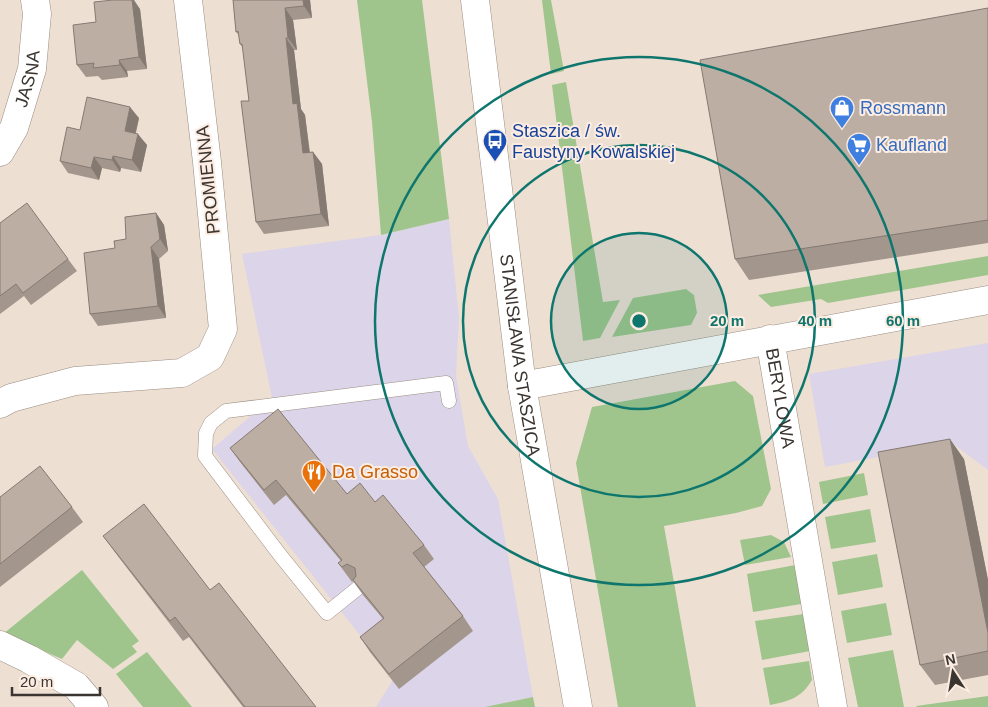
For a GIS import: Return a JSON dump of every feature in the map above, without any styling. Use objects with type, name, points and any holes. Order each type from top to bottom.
[{"type":"street","name":"JASNA","points":[[0,152],[14,128],[32,69],[37,14],[35,0]]},
{"type":"street","name":"PROMIENNA","points":[[0,404],[11,398],[75,381],[182,373],[210,357],[223,329],[207,162],[188,0]]},
{"type":"street","name":"STANISŁAWA STASZICA","points":[[475,0],[522,386],[578,707]]},
{"type":"street","points":[[770,339],[988,300]]},
{"type":"street","name":"BERYLOWA","points":[[522,386],[770,339],[833,707]]},
{"type":"street","points":[[0,645],[29,658],[76,686],[94,707]]},
{"type":"lane","points":[[358,588],[327,613],[280,555],[205,456],[206,433],[211,422],[226,411],[446,383],[449,402]]},
{"type":"shaded area","points":[[449,219],[459,318],[456,376],[468,446],[498,499],[533,697],[485,707],[376,707],[394,678],[212,449],[272,398],[242,254],[381,235]]},
{"type":"shaded area","points":[[988,343],[988,470],[952,443],[825,467],[809,374]]},
{"type":"green space","points":[[357,0],[422,0],[449,219],[381,235],[372,122]]},
{"type":"green space","points":[[542,0],[551,0],[564,71],[551,74]]},
{"type":"green space","points":[[566,82],[603,302],[620,300],[600,338],[583,341],[552,85]]},
{"type":"green space","points":[[988,256],[988,275],[828,303],[821,299],[771,307],[758,295]]},
{"type":"green space","points":[[686,289],[694,295],[697,313],[691,325],[612,337],[633,298]]},
{"type":"green space","points":[[735,381],[753,396],[771,489],[762,506],[736,513],[664,526],[696,707],[618,707],[576,463],[592,407]]},
{"type":"green space","points":[[864,473],[868,495],[823,504],[819,482]]},
{"type":"green space","points":[[870,509],[876,542],[831,549],[825,517]]},
{"type":"green space","points":[[771,535],[784,542],[791,557],[745,565],[740,540]]},
{"type":"green space","points":[[877,554],[883,587],[838,595],[832,562]]},
{"type":"green space","points":[[795,565],[801,604],[753,612],[747,574]]},
{"type":"green space","points":[[82,570],[139,641],[132,646],[137,652],[113,669],[77,640],[62,659],[3,634]]},
{"type":"green space","points":[[886,603],[892,635],[847,643],[841,611]]},
{"type":"green space","points":[[804,614],[810,651],[762,660],[755,621]]},
{"type":"green space","points":[[893,650],[904,707],[858,707],[848,658]]},
{"type":"green space","points":[[147,652],[192,707],[143,707],[116,674]]},
{"type":"green space","points":[[809,661],[812,680],[804,691],[794,698],[770,705],[763,668]]},
{"type":"green space","points":[[988,696],[988,707],[916,706]]},
{"type":"green space","points":[[533,697],[535,707],[485,707]]},
{"type":"building","points":[[132,0],[139,57],[119,60],[120,65],[93,68],[94,63],[77,65],[73,25],[96,22],[94,2]]},
{"type":"building","points":[[233,0],[303,0],[304,6],[285,8],[288,38],[286,38],[293,104],[297,103],[303,153],[313,152],[321,214],[256,222],[241,101],[249,101],[242,44],[240,44],[238,31],[236,32]]},
{"type":"building","name":"Kaufland","points":[[988,8],[988,220],[735,259],[700,60]]},
{"type":"building","points":[[87,97],[130,107],[125,131],[138,134],[132,160],[113,156],[112,160],[94,157],[91,168],[60,161],[67,127],[80,130]]},
{"type":"building","points":[[27,203],[68,259],[23,293],[16,284],[0,296],[0,223]]},
{"type":"building","points":[[156,213],[160,239],[151,247],[158,306],[90,314],[84,253],[115,248],[114,241],[126,239],[125,217]]},
{"type":"building","points":[[278,409],[347,494],[360,483],[375,502],[383,495],[424,545],[413,553],[463,616],[389,674],[360,637],[384,618],[353,580],[356,576],[355,568],[347,564],[342,567],[338,563],[342,560],[276,480],[264,490],[230,448]]},
{"type":"building","points":[[950,439],[988,633],[988,651],[920,665],[878,452]]},
{"type":"building","points":[[40,466],[72,507],[0,564],[0,497]]},
{"type":"building","points":[[144,504],[210,590],[219,583],[316,707],[245,707],[175,617],[170,621],[103,536]]},
{"type":"place","name":"Rossmann","points":[[842,129]]},
{"type":"place","name":"Staszica / św. Faustyny Kowalskiej","points":[[495,162]]},
{"type":"place","name":"Kaufland","points":[[859,166]]},
{"type":"place","name":"Da Grasso","points":[[314,493]]}]
